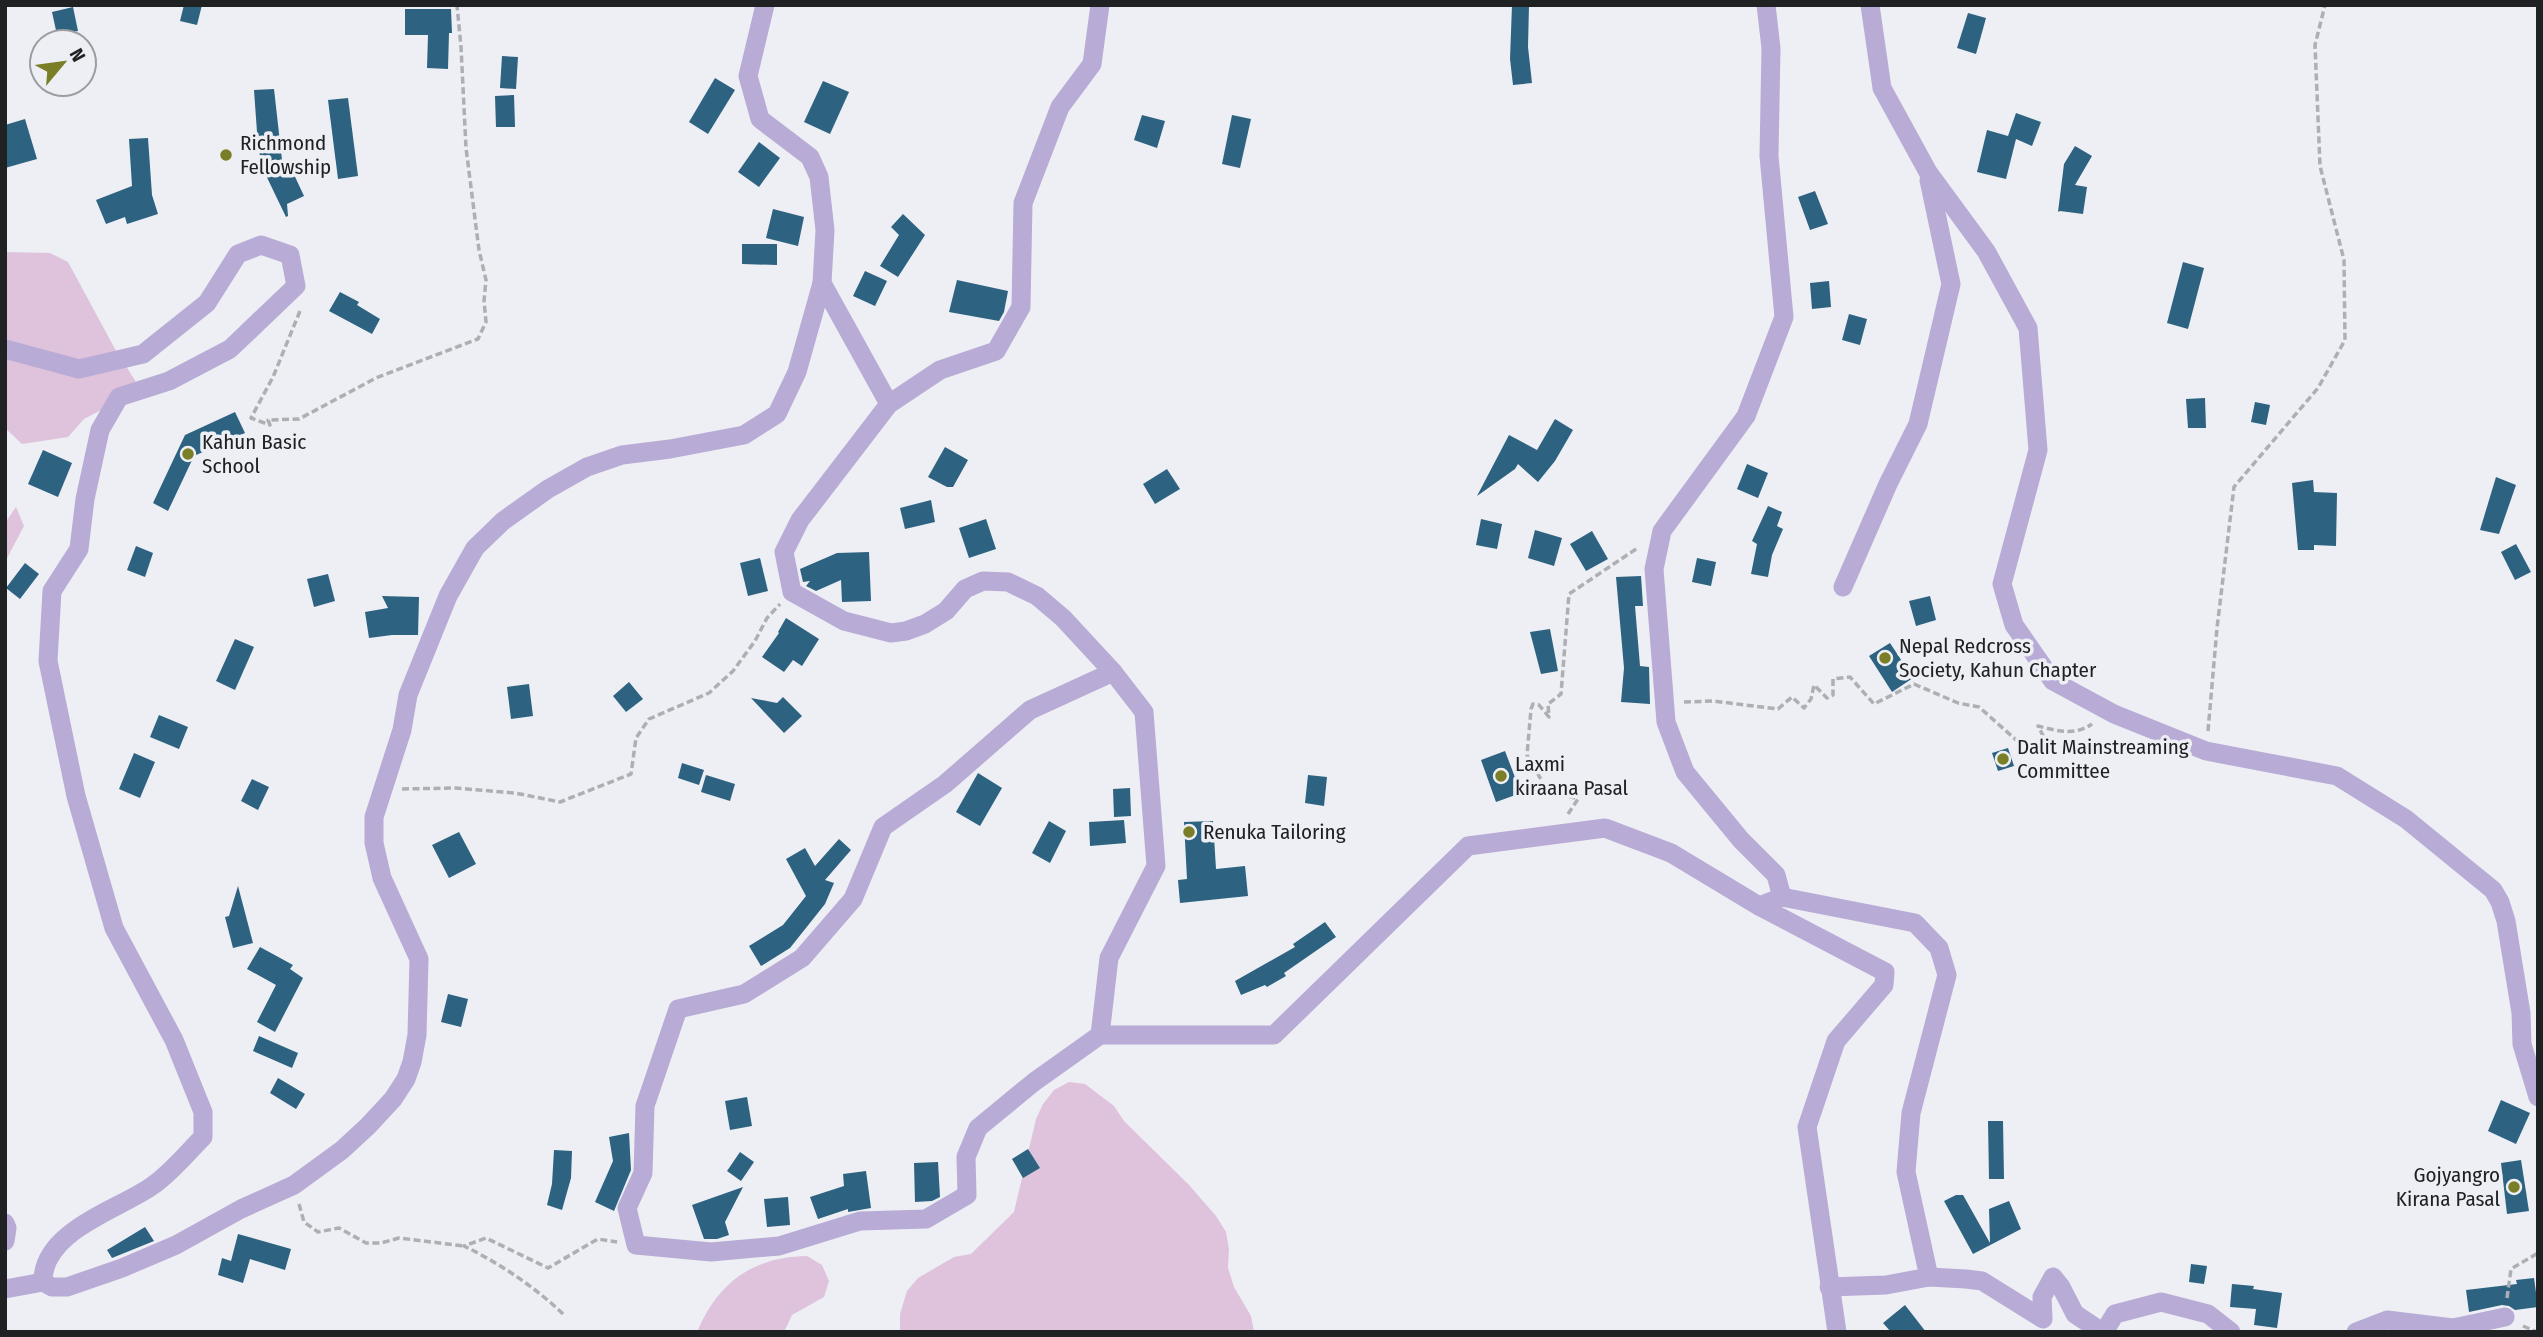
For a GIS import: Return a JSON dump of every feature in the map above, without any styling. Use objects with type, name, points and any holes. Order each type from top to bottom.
[{"type":"street","points":[[5,1289],[43,1282],[52,1287],[67,1287],[122,1268],[176,1245],[240,1209],[294,1185],[342,1150],[368,1126],[406,1079],[416,1035],[419,960],[382,878],[374,843],[374,817],[401,730],[408,695],[448,596],[475,548],[503,521],[548,489],[587,467],[622,455],[744,435],[776,414],[797,372],[822,283],[825,230],[819,177],[810,157],[760,119],[748,76],[765,5]]},
{"type":"street","points":[[1100,5],[1092,64],[1060,107],[1023,203],[1021,307],[996,351],[940,370],[889,404],[800,520],[784,552],[792,592],[844,621],[891,633],[925,624],[946,611],[965,589],[983,581],[1008,582],[1037,596],[1063,618],[1113,672],[1144,712],[1156,866],[1109,958],[1100,1035]]},
{"type":"street","points":[[1766,5],[1771,48],[1769,156],[1784,317],[1746,416],[1662,531],[1654,569],[1666,722],[1685,772],[1741,840],[1776,875],[1782,897]]},
{"type":"street","points":[[1870,5],[1882,88],[1928,172],[1986,251],[2028,328],[2038,450],[2002,584],[2014,625],[2053,681],[2114,714],[2206,751],[2337,776],[2406,819],[2493,890],[2506,921],[2521,1013],[2522,1044],[2538,1097]]},
{"type":"street","points":[[1843,587],[1888,484],[1918,424],[1951,284],[1928,172]]},
{"type":"street","points":[[5,349],[79,369],[143,354],[207,303],[238,254],[261,245],[290,256],[296,286],[229,349],[169,381],[119,397],[100,430],[85,499],[79,549],[52,591],[48,661],[76,796],[114,928],[174,1040],[203,1112],[203,1137],[153,1185],[74,1231],[52,1252],[43,1270],[43,1282]]},
{"type":"street","points":[[822,283],[889,404]]},
{"type":"street","points":[[1113,672],[1030,710],[945,785],[883,827],[853,899],[802,958],[744,994],[678,1009],[645,1106],[643,1173],[627,1208],[636,1245],[711,1252],[779,1246],[860,1222],[926,1219],[967,1195],[966,1157],[978,1128],[1034,1082],[1100,1035],[1273,1035],[1468,846],[1605,828],[1671,853],[1759,906],[1885,972],[1884,985],[1836,1041],[1807,1127],[1837,1332]]},
{"type":"street","points":[[1759,906],[1782,897],[1915,923],[1939,948],[1947,975],[1911,1112],[1906,1172],[1929,1277]]},
{"type":"street","points":[[5,1223],[5,1241]]},
{"type":"street","points":[[1829,1287],[1886,1285],[1929,1277],[1982,1281],[2043,1319],[2042,1297],[2053,1277],[2074,1314],[2103,1332],[2115,1314],[2161,1302],[2208,1314],[2231,1332]]},
{"type":"street","points":[[2356,1332],[2388,1320],[2453,1328],[2505,1317]]},
{"type":"path","points":[[296,286],[299,316],[273,377],[251,418],[270,425],[268,420],[299,419],[376,378],[478,339],[486,322],[486,281],[479,250],[466,148],[457,5]]},
{"type":"path","points":[[2206,751],[2234,487],[2318,388],[2345,340],[2344,260],[2320,166],[2315,45],[2325,5]]},
{"type":"path","points":[[1555,833],[1578,799],[1547,790],[1527,755],[1533,704],[1539,705],[1549,717],[1548,704],[1561,694],[1569,594],[1662,531]]},
{"type":"path","points":[[390,769],[396,789],[455,788],[515,793],[561,803],[631,774],[636,738],[649,719],[709,693],[733,671],[755,641],[767,618],[792,592]]},
{"type":"path","points":[[1665,703],[1713,701],[1778,709],[1792,697],[1804,708],[1811,699],[1814,685],[1827,698],[1833,695],[1833,679],[1850,677],[1874,704],[1914,684],[1958,703],[1979,707],[2032,754],[2048,745],[2038,726],[2062,732],[2084,730],[2102,718],[2114,714]]},
{"type":"path","points":[[294,1185],[304,1222],[318,1232],[339,1228],[366,1243],[381,1243],[399,1238],[464,1246],[546,1297],[564,1314]]},
{"type":"path","points":[[464,1246],[486,1238],[548,1268],[598,1239],[636,1245]]},
{"type":"path","points":[[2537,1332],[2505,1317],[2511,1269],[2538,1253]]},
{"type":"shaded area","points":[[5,252],[50,253],[68,262],[115,349],[143,393],[84,419],[68,437],[22,444],[5,428]]},
{"type":"shaded area","points":[[16,507],[24,526],[5,562],[5,523]]},
{"type":"shaded area","points":[[1069,1082],[1085,1084],[1114,1106],[1124,1121],[1189,1185],[1216,1216],[1226,1232],[1228,1268],[1234,1287],[1251,1316],[1254,1332],[900,1332],[900,1314],[907,1291],[918,1278],[954,1257],[971,1254],[1014,1212],[1036,1119],[1054,1090]]},
{"type":"shaded area","points":[[807,1256],[822,1265],[829,1281],[824,1297],[792,1315],[784,1332],[697,1332],[715,1299],[740,1276],[770,1261]]},
{"type":"building","points":[[184,5],[202,5],[197,25],[180,21]]},
{"type":"building","points":[[1512,5],[1529,5],[1528,47],[1532,83],[1513,85],[1510,59]]},
{"type":"building","points":[[73,7],[77,28],[55,28],[52,12]]},
{"type":"building","points":[[405,9],[451,9],[452,33],[449,33],[448,69],[427,68],[428,35],[405,35]]},
{"type":"building","points":[[1968,13],[1986,18],[1976,54],[1957,48]]},
{"type":"building","points":[[502,56],[518,57],[516,89],[500,88]]},
{"type":"building","points":[[715,78],[735,90],[708,134],[689,122]]},
{"type":"building","points":[[823,81],[849,92],[830,134],[804,122]]},
{"type":"building","points":[[274,89],[283,169],[290,166],[304,196],[287,204],[286,217],[261,165],[257,132],[254,90]]},
{"type":"building","points":[[514,95],[515,127],[496,127],[495,96]]},
{"type":"building","points":[[348,98],[358,176],[338,179],[328,100]]},
{"type":"building","points":[[2016,113],[2041,122],[2032,146],[2016,139],[2006,179],[1977,172],[1987,130],[2008,136]]},
{"type":"building","points":[[1142,115],[1165,121],[1157,148],[1134,140]]},
{"type":"building","points":[[1232,115],[1251,119],[1240,168],[1222,164]]},
{"type":"building","points":[[25,119],[37,159],[5,168],[5,125]]},
{"type":"building","points":[[148,138],[152,195],[158,214],[127,224],[125,217],[106,224],[96,200],[132,186],[129,139]]},
{"type":"building","points":[[759,142],[780,158],[759,187],[738,172]]},
{"type":"building","points":[[2075,146],[2092,156],[2075,185],[2087,187],[2083,214],[2058,212],[2064,164]]},
{"type":"building","points":[[1815,191],[1828,224],[1810,230],[1798,197]]},
{"type":"building","points":[[773,209],[804,217],[798,246],[766,238]]},
{"type":"building","points":[[903,214],[925,235],[898,277],[880,266],[899,235],[891,227]]},
{"type":"building","points":[[742,244],[777,244],[777,265],[742,264]]},
{"type":"building","points":[[2183,262],[2204,268],[2188,329],[2167,323]]},
{"type":"building","points":[[865,271],[887,281],[875,306],[853,296]]},
{"type":"building","points":[[957,280],[1008,291],[1004,312],[999,321],[949,312]]},
{"type":"building","points":[[1829,281],[1831,307],[1812,309],[1810,283]]},
{"type":"building","points":[[340,292],[359,302],[357,305],[380,319],[372,334],[329,311]]},
{"type":"building","points":[[1849,314],[1867,319],[1860,345],[1842,340]]},
{"type":"building","points":[[2205,398],[2206,428],[2188,428],[2186,399]]},
{"type":"building","points":[[2255,402],[2270,405],[2266,425],[2251,422]]},
{"type":"building","points":[[235,412],[245,433],[194,456],[168,511],[153,503],[185,435]]},
{"type":"building","points":[[1555,419],[1573,430],[1555,461],[1538,482],[1518,464],[1477,496],[1509,435],[1537,450]]},
{"type":"building","points":[[945,447],[968,460],[953,487],[947,487],[928,477]]},
{"type":"building","points":[[43,450],[72,463],[58,497],[28,484]]},
{"type":"building","points":[[1747,464],[1768,473],[1758,498],[1737,489]]},
{"type":"building","points":[[1167,469],[1180,489],[1155,504],[1143,484]]},
{"type":"building","points":[[2496,477],[2516,485],[2499,534],[2480,530]]},
{"type":"building","points":[[2313,480],[2314,492],[2337,493],[2336,546],[2314,545],[2314,550],[2298,550],[2292,483]]},
{"type":"building","points":[[931,500],[935,522],[905,529],[900,508]]},
{"type":"building","points":[[1768,506],[1782,512],[1777,526],[1783,529],[1772,555],[1768,577],[1751,574],[1757,544],[1752,541]]},
{"type":"building","points":[[986,519],[996,549],[969,558],[959,528]]},
{"type":"building","points":[[1481,519],[1502,524],[1497,549],[1476,545]]},
{"type":"building","points":[[1535,530],[1562,538],[1554,566],[1528,558]]},
{"type":"building","points":[[1592,531],[1608,559],[1586,571],[1570,544]]},
{"type":"building","points":[[2516,544],[2531,572],[2515,580],[2501,552]]},
{"type":"building","points":[[136,546],[153,553],[145,577],[127,570]]},
{"type":"building","points":[[869,552],[871,601],[842,602],[841,580],[816,591],[806,586],[810,581],[803,582],[800,569],[837,553]]},
{"type":"building","points":[[760,558],[768,591],[748,596],[740,563]]},
{"type":"building","points":[[1697,558],[1716,562],[1711,586],[1692,582]]},
{"type":"building","points":[[25,563],[39,574],[20,599],[6,588]]},
{"type":"building","points":[[328,574],[335,601],[314,607],[307,579]]},
{"type":"building","points":[[1641,576],[1643,606],[1635,606],[1640,666],[1649,667],[1650,704],[1621,702],[1624,668],[1616,577]]},
{"type":"building","points":[[382,596],[419,597],[418,635],[369,638],[365,612],[388,608]]},
{"type":"building","points":[[1930,596],[1936,620],[1916,626],[1909,601]]},
{"type":"building","points":[[786,618],[819,639],[802,666],[793,660],[784,672],[762,657]]},
{"type":"building","points":[[1550,629],[1558,671],[1541,674],[1530,632]]},
{"type":"building","points":[[235,639],[254,647],[235,690],[216,681]]},
{"type":"building","points":[[1890,643],[1913,678],[1892,692],[1869,656]]},
{"type":"building","points":[[629,682],[643,699],[626,712],[613,696]]},
{"type":"building","points":[[529,684],[533,716],[511,719],[507,687]]},
{"type":"building","points":[[783,697],[802,716],[784,733],[751,698],[777,703]]},
{"type":"building","points":[[159,715],[188,727],[179,749],[150,737]]},
{"type":"building","name":"Dalit Mainstreaming Committee","points":[[2008,748],[2014,766],[1998,771],[1992,753]]},
{"type":"building","name":"Laxmi kiraana Pasal","points":[[1505,751],[1521,793],[1496,802],[1481,760]]},
{"type":"building","points":[[134,753],[155,762],[140,798],[119,789]]},
{"type":"building","points":[[682,763],[704,770],[699,785],[678,778]]},
{"type":"building","points":[[978,773],[1002,788],[980,826],[956,812]]},
{"type":"building","points":[[706,775],[735,784],[730,801],[701,792]]},
{"type":"building","points":[[1308,775],[1327,777],[1324,806],[1305,803]]},
{"type":"building","points":[[252,779],[269,787],[258,810],[241,801]]},
{"type":"building","points":[[1130,788],[1131,816],[1114,817],[1113,789]]},
{"type":"building","points":[[1124,820],[1126,843],[1090,846],[1089,822]]},
{"type":"building","points":[[1049,821],[1066,831],[1050,863],[1032,853]]},
{"type":"building","points":[[1213,821],[1216,869],[1245,866],[1248,896],[1180,903],[1178,880],[1187,879],[1184,822]]},
{"type":"building","points":[[459,832],[476,864],[449,878],[432,845]]},
{"type":"building","points":[[839,839],[851,850],[825,880],[834,883],[825,904],[790,948],[761,966],[749,946],[783,925],[806,896],[786,859],[805,848],[815,866]]},
{"type":"building","points":[[238,886],[253,943],[233,948],[225,917],[229,916]]},
{"type":"building","points":[[1325,922],[1336,937],[1284,973],[1286,976],[1267,987],[1265,985],[1241,995],[1235,981],[1295,947],[1293,944]]},
{"type":"building","points":[[260,947],[293,965],[290,969],[303,978],[275,1032],[257,1022],[276,985],[247,969]]},
{"type":"building","points":[[448,994],[468,999],[461,1027],[441,1022]]},
{"type":"building","points":[[259,1036],[298,1053],[292,1068],[253,1051]]},
{"type":"building","points":[[278,1078],[305,1094],[296,1109],[270,1093]]},
{"type":"building","points":[[747,1097],[752,1126],[730,1130],[725,1101]]},
{"type":"building","points":[[2501,1100],[2530,1113],[2516,1144],[2488,1131]]},
{"type":"building","points":[[1988,1121],[2003,1121],[2004,1179],[1989,1179]]},
{"type":"building","points":[[629,1133],[631,1170],[614,1211],[595,1202],[613,1161],[609,1137]]},
{"type":"building","points":[[1028,1149],[1040,1168],[1023,1178],[1012,1159]]},
{"type":"building","points":[[554,1150],[572,1151],[571,1178],[562,1210],[547,1205],[552,1184]]},
{"type":"building","points":[[740,1152],[754,1162],[741,1181],[727,1171]]},
{"type":"building","name":"Gojyangro Kirana Pasal","points":[[2521,1160],[2529,1211],[2507,1214],[2501,1163]]},
{"type":"building","points":[[938,1162],[940,1197],[932,1201],[915,1202],[914,1163]]},
{"type":"building","points":[[866,1171],[871,1208],[848,1212],[848,1209],[818,1219],[810,1197],[844,1186],[843,1174]]},
{"type":"building","points":[[743,1187],[725,1222],[729,1235],[704,1239],[692,1205]]},
{"type":"building","points":[[1956,1195],[1963,1195],[1990,1243],[1989,1209],[2009,1201],[2021,1229],[1973,1254],[1944,1201]]},
{"type":"building","points":[[788,1197],[790,1225],[767,1227],[764,1199]]},
{"type":"building","points":[[145,1227],[154,1241],[112,1258],[107,1250]]},
{"type":"building","points":[[238,1234],[291,1249],[285,1270],[250,1259],[243,1283],[218,1275],[222,1258],[231,1261]]},
{"type":"building","points":[[2191,1264],[2207,1266],[2204,1284],[2189,1282]]},
{"type":"building","points":[[2534,1278],[2538,1307],[2515,1310],[2502,1305],[2469,1312],[2466,1290],[2517,1284],[2516,1280]]},
{"type":"building","points":[[2232,1284],[2282,1293],[2277,1328],[2254,1325],[2256,1309],[2230,1307]]},
{"type":"building","points":[[1905,1305],[1926,1332],[1891,1332],[1883,1323]]},
{"type":"place","name":"Richmond Fellowship","points":[[226,155]]},
{"type":"place","name":"Kahun Basic School","points":[[188,454]]},
{"type":"place","name":"Nepal Redcross Society, Kahun Chapter","points":[[1885,658]]},
{"type":"place","name":"Dalit Mainstreaming Committee","points":[[2003,759]]},
{"type":"place","name":"Laxmi kiraana Pasal","points":[[1501,776]]},
{"type":"place","name":"Renuka Tailoring","points":[[1189,832]]},
{"type":"place","name":"Gojyangro Kirana Pasal","points":[[2514,1187]]}]
